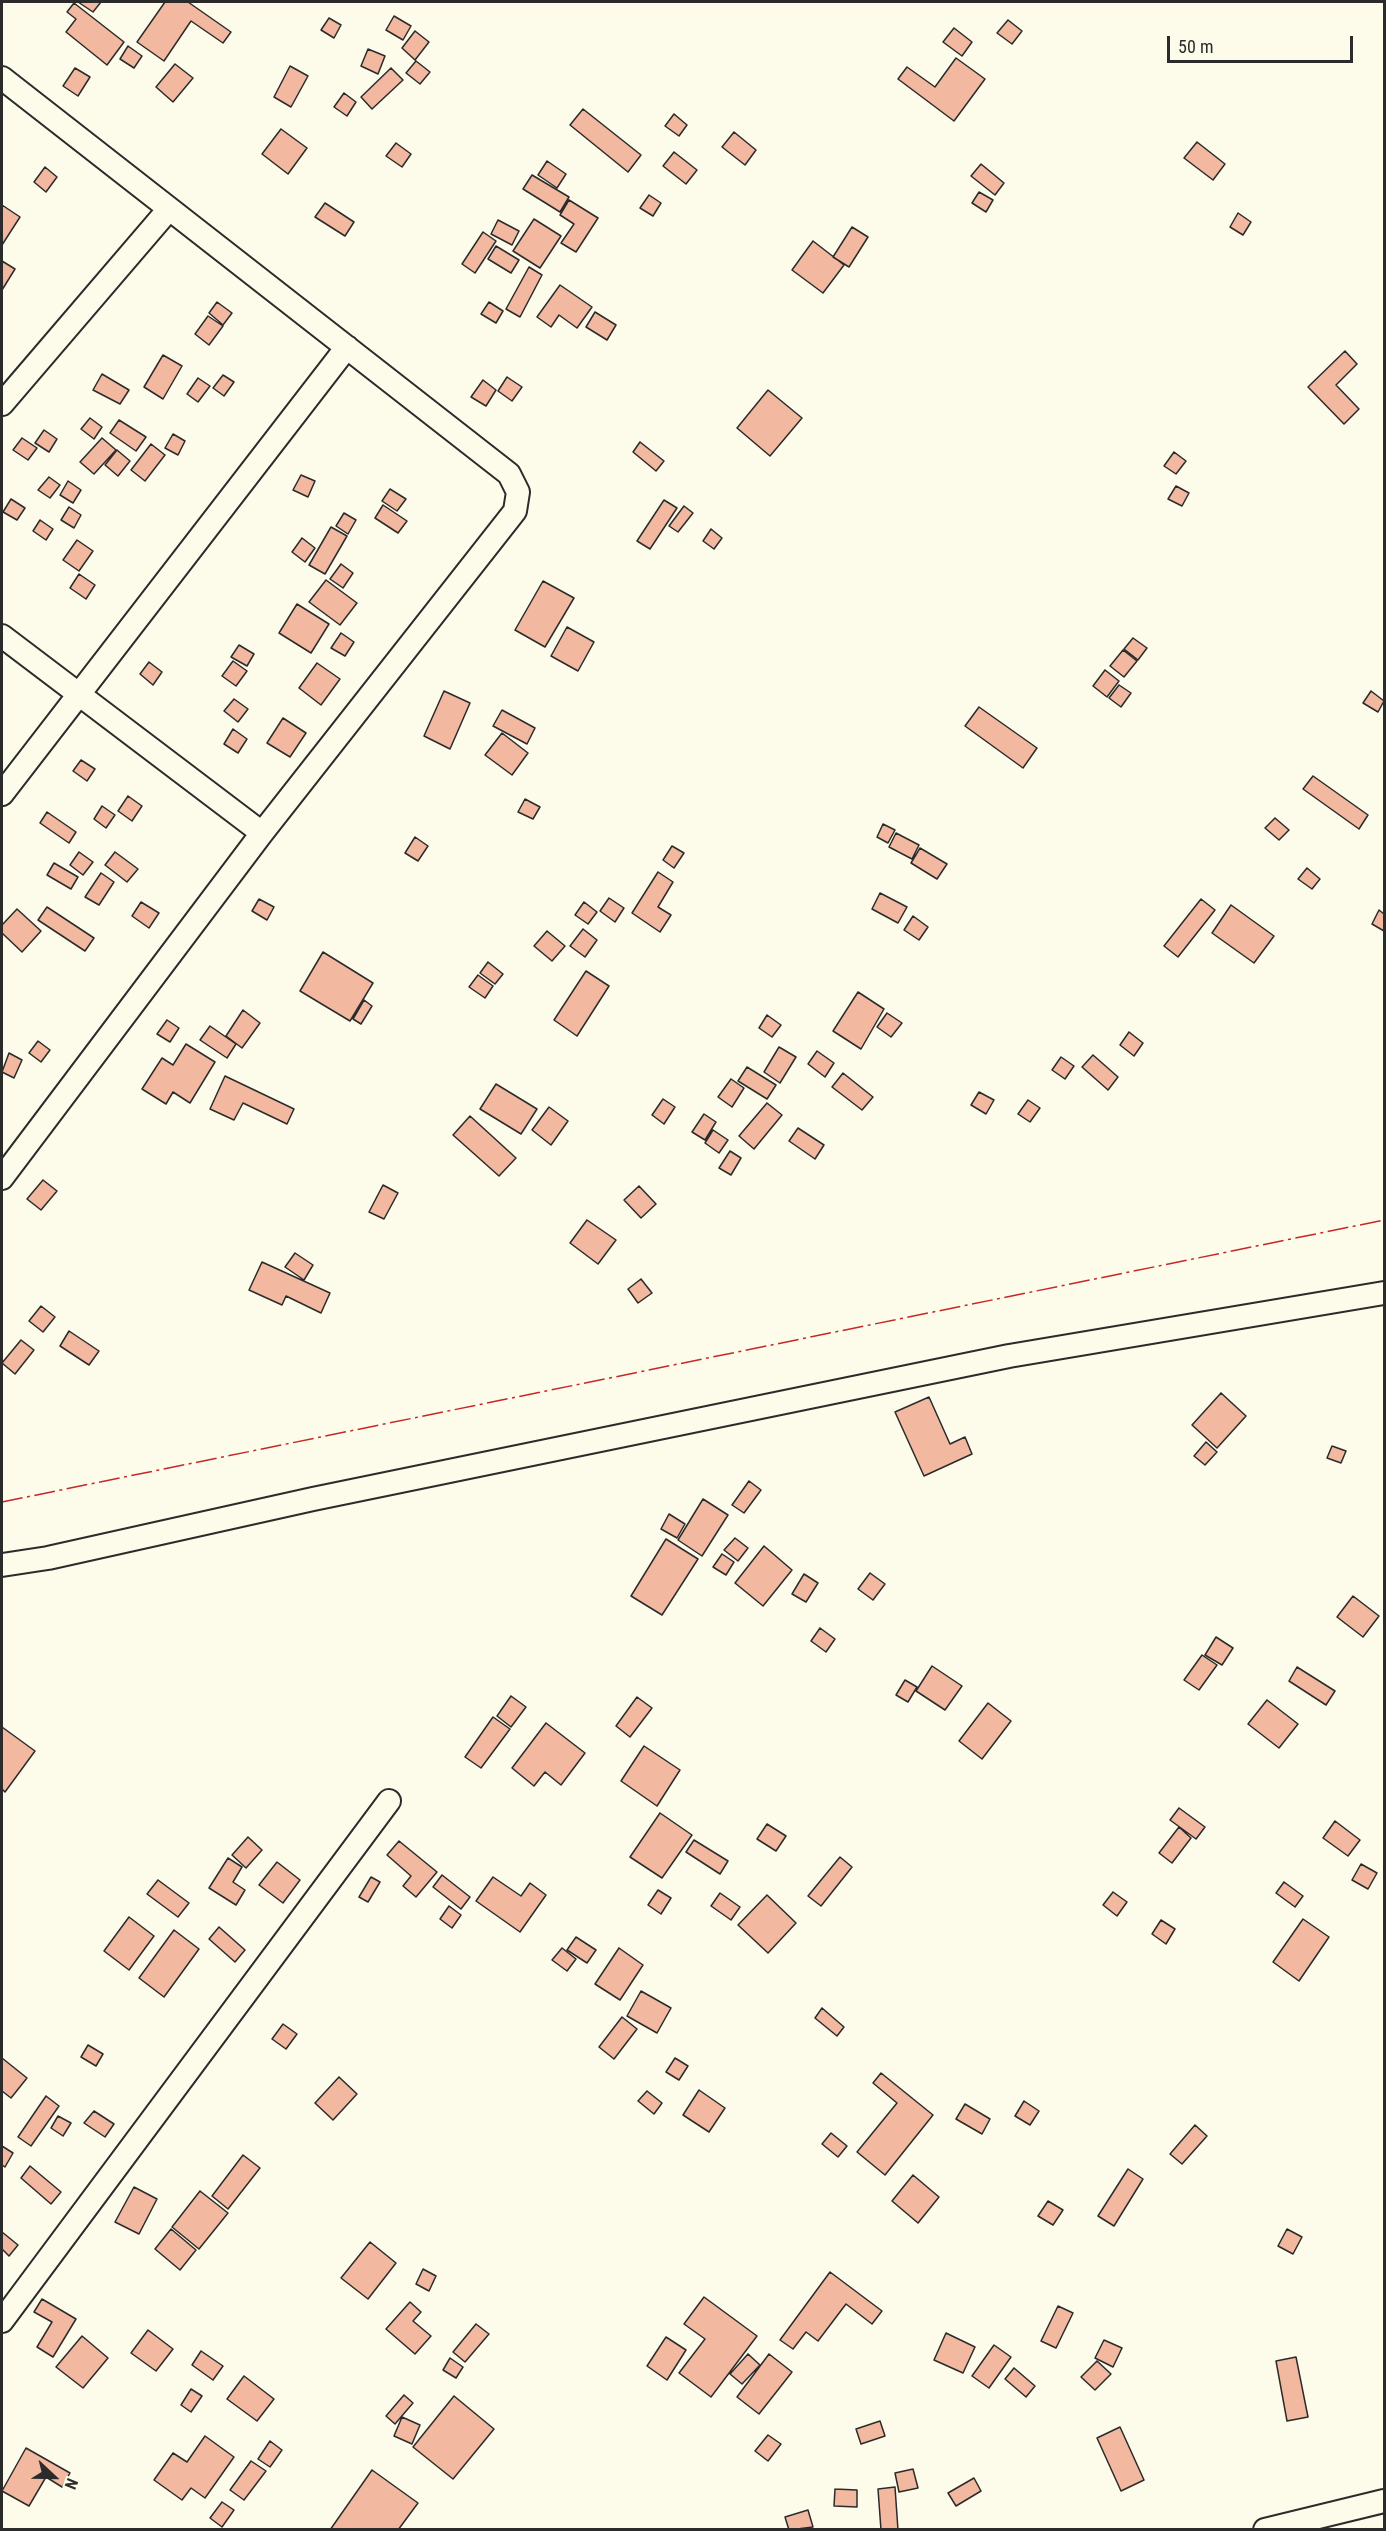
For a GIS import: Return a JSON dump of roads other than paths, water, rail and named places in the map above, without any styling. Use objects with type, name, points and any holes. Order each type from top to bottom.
[{"type":"street","points":[[2,78],[509,474],[518,492],[515,511],[262,833],[2,1178]]},
{"type":"street","points":[[2,404],[169,208]]},
{"type":"street","points":[[2,794],[77,693],[347,346]]},
{"type":"street","points":[[2,636],[262,833]]},
{"type":"street","points":[[2,1566],[48,1558],[313,1499],[1009,1356],[1384,1293]]},
{"type":"street","points":[[2,2321],[389,1801]]},
{"type":"street","points":[[1265,2529],[1384,2501]]}]
